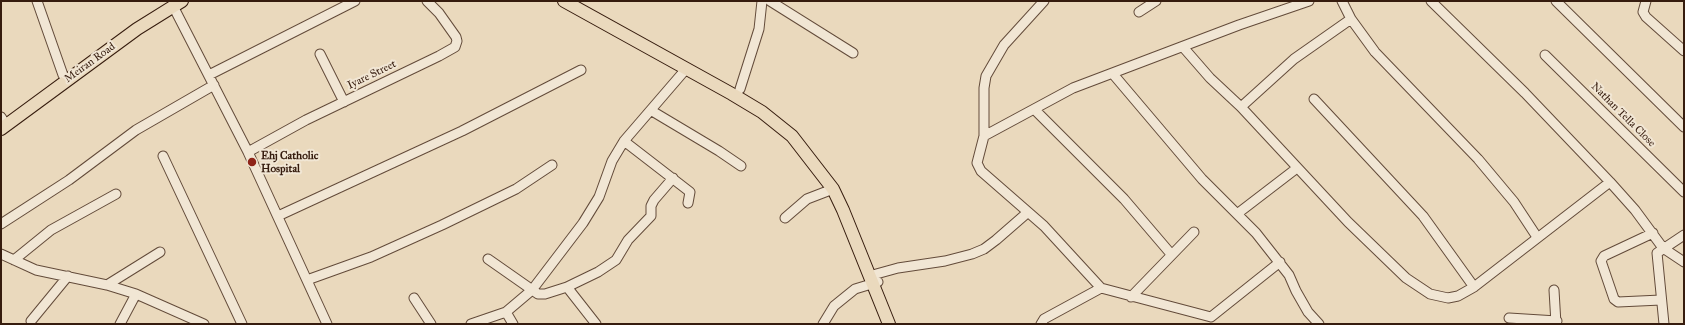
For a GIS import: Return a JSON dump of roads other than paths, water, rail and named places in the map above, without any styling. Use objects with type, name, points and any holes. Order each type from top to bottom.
[{"type":"main road","points":[[564,1],[686,69],[699,71],[740,89],[795,129],[811,147],[846,208],[874,279],[889,324]]},
{"type":"main road","points":[[579,1],[699,71],[762,112],[792,136],[837,192]]},
{"type":"main road","name":"Meiran Road","points":[[1,122],[138,22],[176,3]]},
{"type":"main road","name":"Meiran Road","points":[[1,122],[176,3]]},
{"type":"main road","points":[[874,279],[895,324]]},
{"type":"street","points":[[37,1],[64,75]]},
{"type":"street","points":[[209,76],[355,1]]},
{"type":"street","name":"Iyare Street","points":[[248,152],[455,47],[457,41],[456,37],[439,13],[427,1]]},
{"type":"street","points":[[740,89],[759,29],[762,1]]},
{"type":"street","points":[[770,1],[853,53]]},
{"type":"street","points":[[1044,1],[1004,45],[986,76],[984,88],[984,136],[977,162],[978,168],[1027,213],[1044,226],[1101,288],[1211,317],[1280,262]]},
{"type":"street","points":[[1139,12],[1156,1]]},
{"type":"street","points":[[984,136],[1092,79],[1113,74],[1239,25],[1309,1]]},
{"type":"street","points":[[1342,1],[1351,19],[1375,52],[1478,159],[1514,202],[1538,236]]},
{"type":"street","points":[[1431,1],[1525,93],[1610,182],[1653,233],[1663,248],[1684,262]]},
{"type":"street","points":[[1556,1],[1684,127]]},
{"type":"street","points":[[1646,1],[1644,12],[1646,17],[1684,50]]},
{"type":"street","points":[[176,3],[209,76],[248,152],[278,216],[326,324]]},
{"type":"street","points":[[1241,107],[1294,59],[1351,19]]},
{"type":"street","points":[[1183,47],[1210,78],[1241,107],[1363,237],[1416,286],[1430,294],[1448,298],[1458,296],[1474,287],[1538,236],[1610,182]]},
{"type":"street","points":[[320,54],[344,102]]},
{"type":"street","name":"Nathan Tella Close","points":[[1545,55],[1684,192]]},
{"type":"street","points":[[471,324],[506,312],[532,290],[583,223],[598,197],[612,160],[624,141],[686,69]]},
{"type":"street","points":[[278,216],[462,131],[580,70]]},
{"type":"street","points":[[1113,74],[1202,179],[1256,233],[1280,262],[1289,275],[1308,312],[1318,324]]},
{"type":"street","points":[[1,224],[69,180],[136,130],[214,85]]},
{"type":"street","points":[[1314,99],[1423,216],[1474,287]]},
{"type":"street","points":[[1034,109],[1124,199],[1171,254]]},
{"type":"street","points":[[652,110],[741,166]]},
{"type":"street","points":[[624,141],[690,192],[688,203]]},
{"type":"street","points":[[163,156],[242,324]]},
{"type":"street","points":[[306,280],[371,257],[448,222],[516,189],[552,165]]},
{"type":"street","points":[[1237,214],[1297,168]]},
{"type":"street","points":[[488,259],[538,294],[542,295],[567,287],[598,272],[616,260],[628,240],[650,216],[651,206],[654,200],[673,178]]},
{"type":"street","points":[[785,218],[807,199],[837,192]]},
{"type":"street","points":[[14,260],[51,230],[116,194]]},
{"type":"street","points":[[823,324],[834,306],[855,289],[898,268],[945,261],[978,251],[996,240],[1027,213]]},
{"type":"street","points":[[1131,297],[1171,254],[1194,232]]},
{"type":"street","points":[[1653,233],[1604,256],[1600,261],[1614,299],[1618,302],[1661,300]]},
{"type":"street","points":[[1664,324],[1656,258],[1657,253],[1684,235]]},
{"type":"street","points":[[107,285],[160,252]]},
{"type":"street","points":[[1,254],[36,270],[107,285],[136,294],[204,324]]},
{"type":"street","points":[[31,321],[68,276]]},
{"type":"street","points":[[567,287],[596,324]]},
{"type":"street","points":[[1041,324],[1044,319],[1101,288]]},
{"type":"street","points":[[1509,318],[1557,323],[1554,290]]},
{"type":"street","points":[[120,324],[136,294]]},
{"type":"street","points":[[414,298],[431,324]]},
{"type":"street","points":[[506,312],[513,324]]},
{"type":"place","name":"Ehj Catholic Hospital","points":[[252,162]]}]
